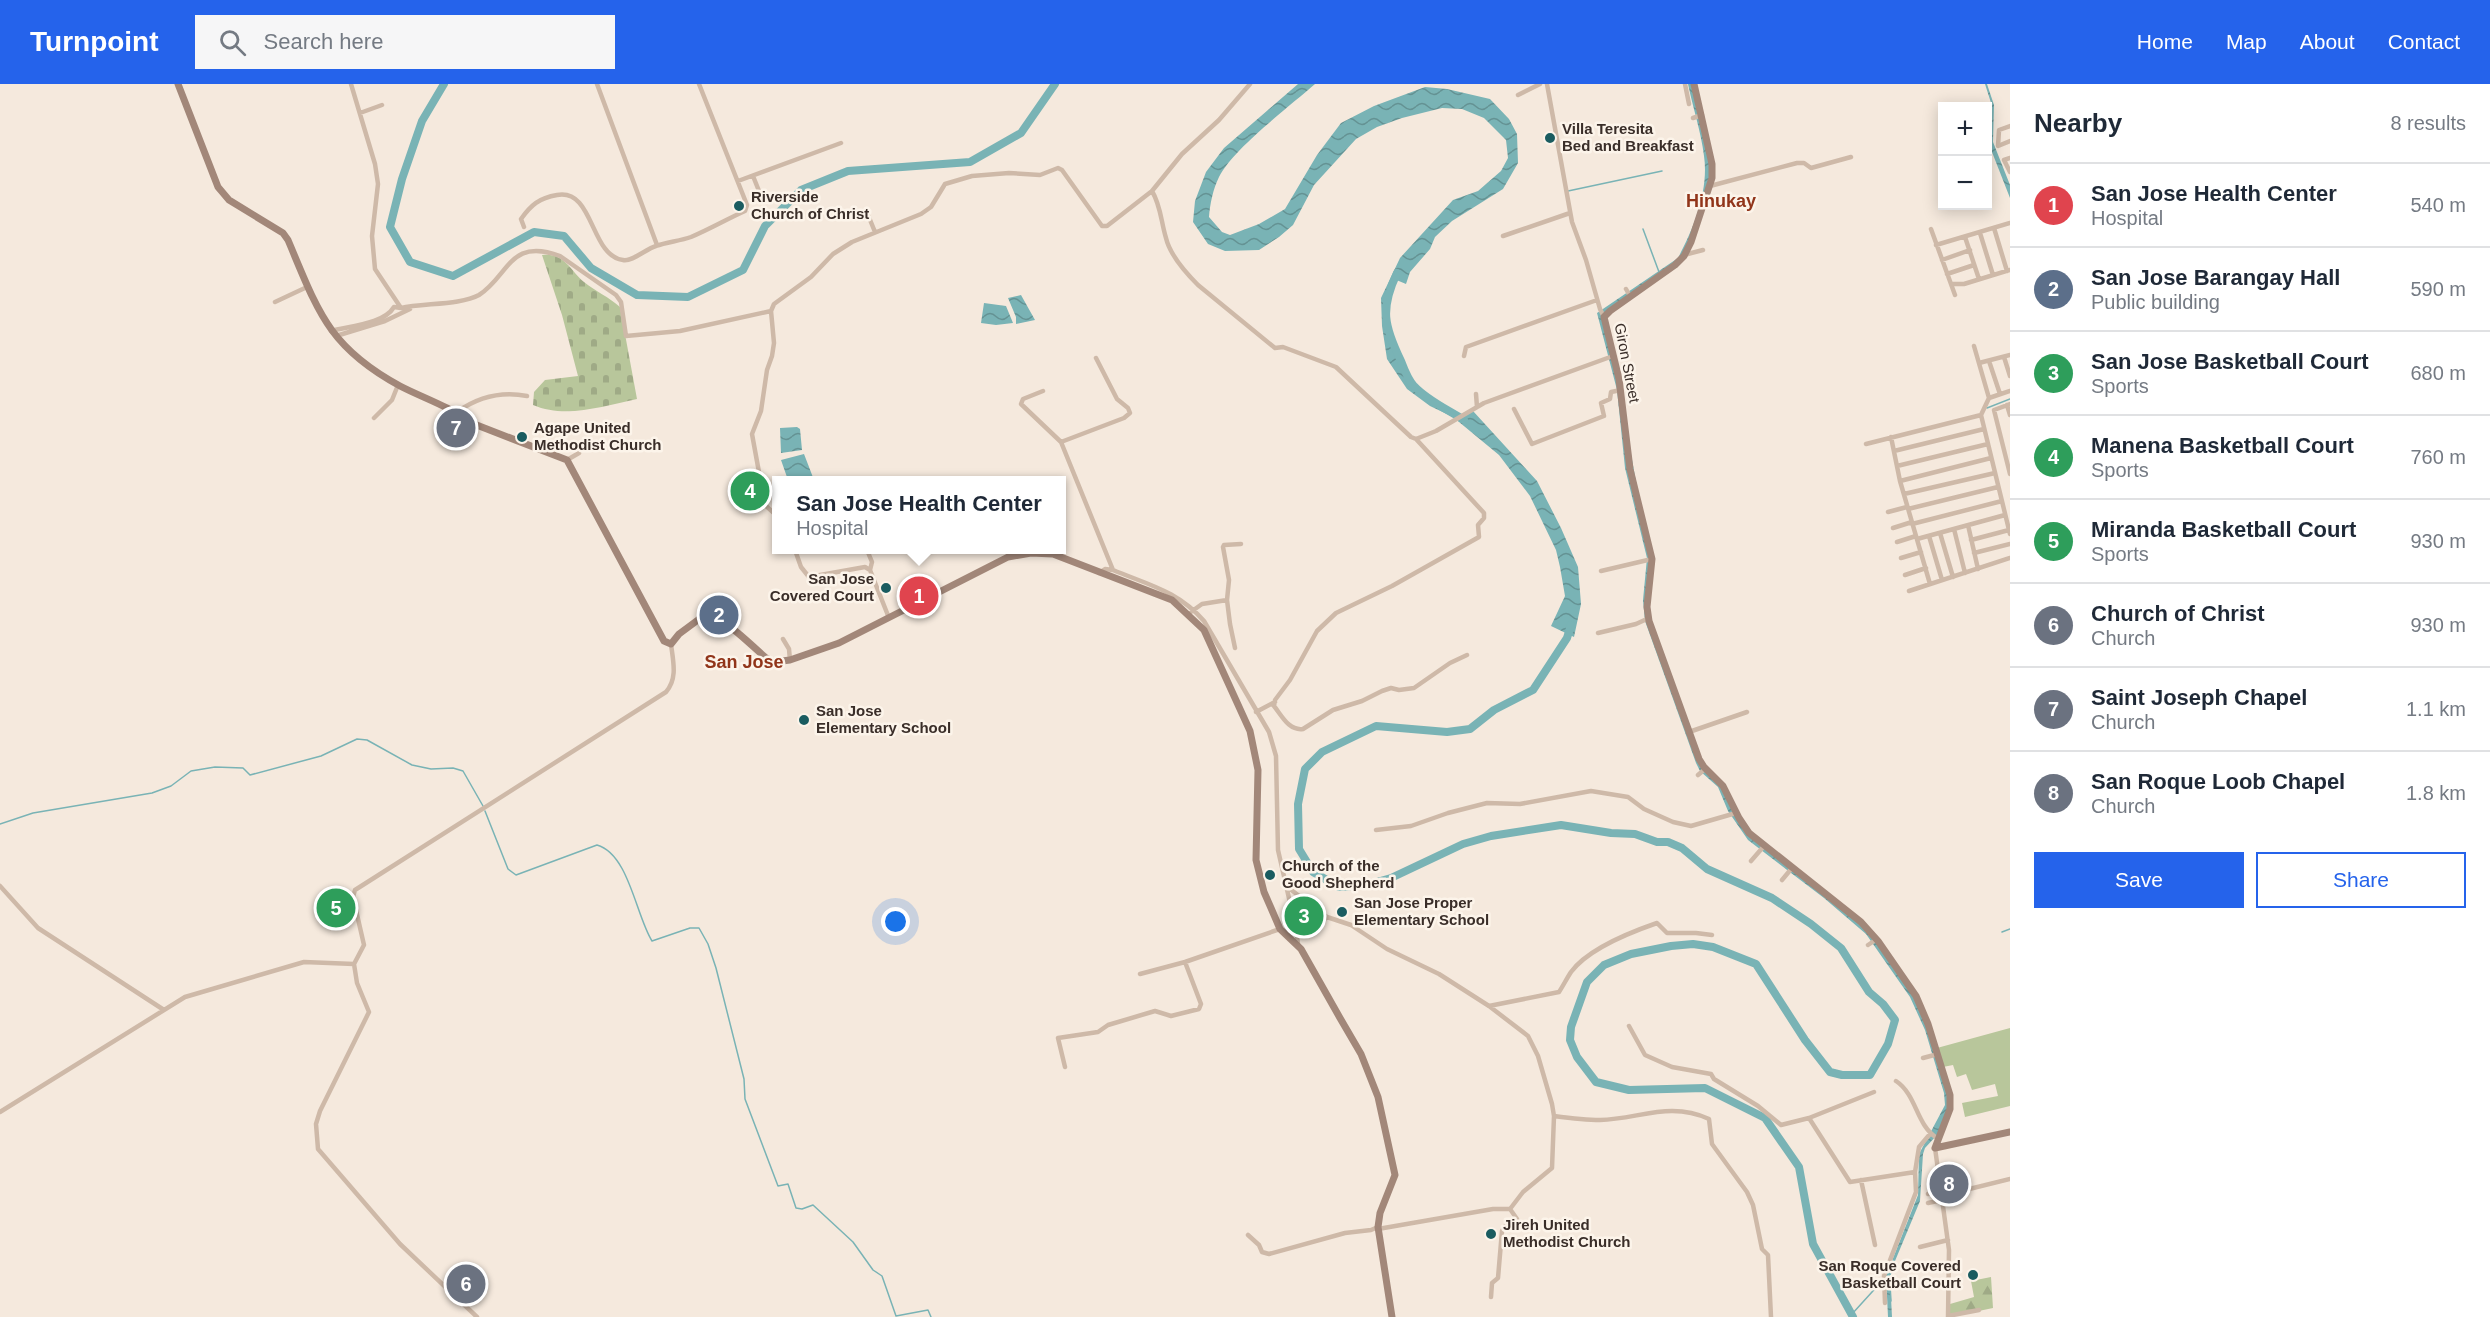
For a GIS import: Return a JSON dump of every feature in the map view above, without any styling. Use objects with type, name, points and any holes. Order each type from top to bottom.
[{"type":"street","points":[[178,84],[218,187],[229,200],[283,233],[317,310],[333,333],[367,367],[399,385],[457,412],[469,422],[567,460],[664,641],[671,644]]},
{"type":"street","points":[[351,84],[375,164],[378,184],[372,236],[375,268],[401,308]]},
{"type":"street","points":[[597,84],[657,245]]},
{"type":"street","points":[[524,227],[521,220],[528,208],[541,198],[565,194],[579,202],[608,253],[627,261],[657,245],[689,238],[745,211],[747,205],[699,84]]},
{"type":"street","points":[[772,511],[765,505],[752,434],[761,411],[767,370],[774,343],[771,311],[774,304],[811,277],[833,254],[852,242],[921,214],[936,201],[945,184],[972,176],[1009,173],[1040,175],[1058,168],[1062,170],[1102,226],[1107,226],[1152,191],[1182,154],[1219,120],[1250,84]]},
{"type":"street","points":[[1518,95],[1540,84]]},
{"type":"street","points":[[1548,84],[1570,213],[1602,313]]},
{"type":"street","points":[[1685,84],[1689,104]]},
{"type":"street","name":"Giron Street","points":[[1694,84],[1697,117],[1712,173],[1710,186],[1704,194],[1684,255],[1670,269],[1629,293],[1602,313],[1621,402],[1621,420],[1629,481],[1649,556],[1645,602],[1647,619],[1689,732],[1695,758],[1704,773],[1723,786],[1734,814],[1746,833],[1800,878],[1861,922],[1873,942],[1901,975],[1918,1001],[1948,1090],[1950,1109],[1934,1136],[1935,1148]]},
{"type":"street","points":[[360,113],[382,105]]},
{"type":"street","points":[[2010,126],[1999,130],[1998,146],[2010,141]]},
{"type":"street","points":[[738,181],[841,143]]},
{"type":"street","points":[[1710,186],[1797,163],[1804,163],[1811,168],[1851,157]]},
{"type":"street","points":[[2010,158],[2004,160],[2010,172]]},
{"type":"street","points":[[1704,171],[1712,173]]},
{"type":"street","points":[[753,176],[763,201]]},
{"type":"street","points":[[1152,191],[1158,202],[1166,241],[1187,274],[1198,285],[1275,348],[1283,347],[1336,367],[1416,440],[1484,513],[1484,518],[1479,523],[1479,537],[1392,586],[1336,613],[1317,631],[1275,702],[1256,712]]},
{"type":"street","points":[[866,210],[875,232]]},
{"type":"street","points":[[1503,236],[1570,213]]},
{"type":"street","points":[[1936,245],[2009,224],[2010,232]]},
{"type":"street","points":[[1951,284],[1964,284],[2009,270],[1994,228]]},
{"type":"street","points":[[1931,229],[1955,295]]},
{"type":"street","points":[[1980,233],[1994,275]]},
{"type":"street","points":[[1965,237],[1979,279]]},
{"type":"street","points":[[1684,255],[1703,250]]},
{"type":"street","points":[[1942,260],[1970,250]]},
{"type":"street","points":[[333,333],[380,318],[391,312],[394,307],[401,308],[479,295],[515,258],[532,252],[552,253],[560,256],[616,295],[621,302],[626,336],[680,331],[771,311]]},
{"type":"street","points":[[1947,274],[1974,265]]},
{"type":"street","points":[[274,302],[307,287]]},
{"type":"street","points":[[1464,356],[1466,347],[1597,300]]},
{"type":"street","points":[[333,333],[385,321],[417,304]]},
{"type":"street","points":[[1974,346],[1989,398]]},
{"type":"street","points":[[1979,363],[2007,356],[2010,376]]},
{"type":"street","points":[[1416,440],[1474,408],[1611,357]]},
{"type":"street","points":[[1061,442],[1128,416],[1130,413],[1128,408],[1117,399],[1096,358]]},
{"type":"street","points":[[1989,361],[2000,394]]},
{"type":"street","points":[[374,418],[392,400],[399,385]]},
{"type":"street","points":[[1515,409],[1532,444],[1604,416],[1601,403],[1610,399],[1611,392],[1619,390]]},
{"type":"street","points":[[1043,391],[1023,399],[1021,404],[1061,442],[1113,570]]},
{"type":"street","points":[[1971,540],[2010,532],[1980,415],[1989,398],[2010,391]]},
{"type":"street","points":[[457,412],[466,405],[489,396],[504,394],[527,396]]},
{"type":"street","points":[[1474,408],[1476,394]]},
{"type":"street","points":[[1613,403],[1621,402]]},
{"type":"street","points":[[2010,415],[2009,405],[1994,410],[2010,474]]},
{"type":"street","points":[[1866,444],[1980,415]]},
{"type":"street","points":[[1894,451],[1984,429]]},
{"type":"street","points":[[1891,437],[1899,481],[1930,584]]},
{"type":"street","points":[[1897,466],[1988,444]]},
{"type":"street","points":[[567,460],[579,453]]},
{"type":"street","points":[[1899,481],[1991,458]]},
{"type":"street","points":[[1622,471],[1629,470]]},
{"type":"street","points":[[1904,494],[1995,473]]},
{"type":"street","points":[[1888,512],[1998,487]]},
{"type":"street","points":[[1893,528],[2002,501]]},
{"type":"street","points":[[1897,542],[1929,536],[2005,515]]},
{"type":"street","points":[[1968,525],[1978,569]]},
{"type":"street","points":[[1954,529],[1965,573]]},
{"type":"street","points":[[1940,533],[1953,577]]},
{"type":"street","points":[[1929,536],[1942,580]]},
{"type":"street","points":[[1235,648],[1227,600],[1229,580],[1223,546],[1241,544]]},
{"type":"street","points":[[1974,552],[2010,544]]},
{"type":"street","points":[[1901,558],[1921,552]]},
{"type":"street","points":[[797,554],[801,567],[809,577],[864,567],[870,570]]},
{"type":"street","points":[[869,554],[872,562],[870,570],[889,618]]},
{"type":"street","points":[[477,1317],[400,1244],[318,1149],[316,1124],[320,1111],[369,1012],[357,983],[354,964],[364,945],[353,897],[356,890],[666,692],[672,684],[674,674],[671,644],[679,634],[706,614],[721,621],[766,658],[774,662],[790,660],[838,643],[1008,557],[1025,554]]},
{"type":"street","points":[[1053,554],[1172,600],[1204,621],[1269,732],[1276,756],[1278,850],[1298,944]]},
{"type":"street","points":[[1601,571],[1649,556]]},
{"type":"street","points":[[1909,591],[2010,558]]},
{"type":"street","points":[[1905,575],[1926,568]]},
{"type":"street","points":[[1099,573],[1105,569],[1113,570],[1177,596],[1203,630],[1250,731],[1258,770],[1257,860],[1264,892],[1280,929],[1298,944],[1361,1054],[1378,1096],[1395,1175],[1380,1213],[1378,1228],[1392,1317]]},
{"type":"street","points":[[1191,612],[1202,604],[1227,600]]},
{"type":"street","points":[[1598,633],[1647,619]]},
{"type":"street","points":[[783,639],[789,649],[790,660]]},
{"type":"street","points":[[1275,702],[1274,706],[1291,726],[1298,730],[1303,729],[1333,710],[1362,701],[1382,691],[1391,688],[1400,690],[1414,688],[1450,663],[1467,655]]},
{"type":"street","points":[[1233,698],[1245,692]]},
{"type":"street","points":[[1689,732],[1747,712]]},
{"type":"street","points":[[1376,830],[1411,826],[1480,804],[1520,804],[1591,791],[1628,797],[1644,809],[1673,822],[1691,826],[1734,814]]},
{"type":"street","points":[[1750,861],[1765,850]]},
{"type":"street","points":[[1782,880],[1790,870]]},
{"type":"street","points":[[0,886],[38,928],[165,1010]]},
{"type":"street","points":[[1286,886],[1327,917],[1351,925],[1371,940],[1438,974],[1489,1006],[1532,1042],[1554,1116],[1551,1171],[1523,1192],[1510,1209]]},
{"type":"street","points":[[1830,908],[1836,902]]},
{"type":"street","points":[[1296,928],[1316,926],[1327,917]]},
{"type":"street","points":[[1489,1006],[1559,992],[1572,971],[1588,956],[1617,940],[1657,923],[1666,933],[1712,935]]},
{"type":"street","points":[[1140,974],[1185,962],[1280,929]]},
{"type":"street","points":[[0,1112],[185,997],[304,962],[354,964]]},
{"type":"street","points":[[1065,1067],[1058,1038],[1072,1034],[1098,1032],[1108,1026],[1155,1011],[1171,1016],[1198,1009],[1201,1004],[1185,962]]},
{"type":"street","points":[[1895,980],[1901,975]]},
{"type":"street","points":[[1629,1026],[1645,1055],[1672,1067],[1711,1074],[1714,1079],[1758,1106],[1781,1125],[1785,1126],[1809,1118],[1874,1092]]},
{"type":"street","points":[[1923,1058],[1936,1055]]},
{"type":"street","points":[[1885,1303],[1884,1276],[1916,1192],[1915,1172],[1919,1147],[1934,1136],[1909,1092],[1896,1081]]},
{"type":"street","points":[[1554,1116],[1600,1120],[1631,1117],[1664,1110],[1709,1119],[1712,1144],[1747,1192],[1753,1205],[1762,1249],[1768,1255],[1771,1317]]},
{"type":"street","points":[[1809,1118],[1850,1182],[1915,1172]]},
{"type":"street","points":[[1979,1310],[1948,1317],[1948,1240],[1935,1148],[2010,1132]]},
{"type":"street","points":[[1928,1203],[1941,1196],[2010,1179]]},
{"type":"street","points":[[1862,1180],[1875,1245]]},
{"type":"street","points":[[1928,1194],[1941,1196]]},
{"type":"street","points":[[1248,1235],[1259,1245],[1262,1252],[1269,1254],[1345,1233],[1492,1209],[1510,1209]]},
{"type":"street","points":[[1491,1297],[1492,1283],[1498,1278],[1503,1228],[1516,1223],[1517,1219],[1510,1209]]},
{"type":"street","points":[[1920,1247],[1948,1240]]},
{"type":"green space","points":[[542,255],[556,256],[561,259],[584,282],[620,307],[637,399],[598,408],[571,411],[558,411],[533,405],[534,392],[545,380],[578,376],[562,315]]},
{"type":"green space","points":[[2010,1028],[2010,1106],[1965,1117],[1962,1103],[1998,1096],[1995,1084],[1972,1090],[1966,1074],[1957,1077],[1953,1065],[1943,1067],[1937,1048]]},
{"type":"green space","points":[[1991,1277],[1993,1308],[1950,1317],[1950,1304],[1974,1297],[1971,1281]]},
{"type":"water","points":[[1298,84],[1315,84],[1249,141],[1219,177],[1212,197],[1209,217],[1222,232],[1230,235],[1259,224],[1285,209],[1317,155],[1341,123],[1374,106],[1425,87],[1447,89],[1490,99],[1509,119],[1517,134],[1518,163],[1503,189],[1452,221],[1435,237],[1430,249],[1410,272],[1406,284],[1394,279],[1387,301],[1387,322],[1396,352],[1410,382],[1416,389],[1434,403],[1461,418],[1473,411],[1537,481],[1578,567],[1581,604],[1574,637],[1551,626],[1565,596],[1556,550],[1530,496],[1499,455],[1453,417],[1430,406],[1407,389],[1387,359],[1382,326],[1381,298],[1400,258],[1453,200],[1478,191],[1501,171],[1508,158],[1506,140],[1484,118],[1462,109],[1442,108],[1402,118],[1377,127],[1356,139],[1314,185],[1293,225],[1259,250],[1225,251],[1208,244],[1193,222],[1195,201],[1206,172],[1224,148]]},
{"type":"water","points":[[1688,84],[1692,84],[1712,170],[1698,220],[1681,257],[1605,312],[1650,558],[1645,606],[1697,759],[1722,787],[1747,834],[1861,923],[1910,988],[1924,1018],[1948,1093],[1948,1109],[1937,1135],[1925,1148],[1923,1154],[1920,1201],[1890,1278],[1892,1317],[1888,1317],[1886,1276],[1918,1195],[1919,1154],[1945,1105],[1944,1093],[1925,1030],[1910,997],[1866,934],[1824,898],[1748,840],[1728,811],[1718,787],[1700,771],[1645,621],[1643,600],[1647,558],[1625,468],[1617,390],[1597,313],[1678,258],[1695,222],[1702,195],[1705,169],[1701,138]]},
{"type":"water","points":[[1985,84],[1987,84],[1994,105],[1993,142],[2010,185],[2010,198],[1992,152],[1991,102]]},
{"type":"water","points":[[1021,295],[1035,320],[1016,324],[1016,317],[1008,298]]},
{"type":"water","points":[[984,303],[1006,306],[1013,323],[996,325],[981,323]]},
{"type":"water","points":[[797,427],[800,429],[802,450],[781,453],[780,428]]},
{"type":"water","points":[[804,454],[812,476],[787,476],[781,460]]},
{"type":"waterway","points":[[444,84],[422,121],[402,179],[390,227],[410,262],[453,276],[534,232],[564,236],[591,268],[637,295],[688,297],[743,270],[765,226],[801,190],[848,171],[970,162],[1021,133],[1055,84]]},
{"type":"waterway","points":[[1568,191],[1662,171]]},
{"type":"waterway","points":[[1643,229],[1659,272]]},
{"type":"waterway","points":[[1397,273],[1388,297],[1386,317],[1391,338],[1406,374],[1412,384],[1425,396],[1464,420]]},
{"type":"waterway","points":[[1987,408],[2010,399]]},
{"type":"waterway","points":[[1571,625],[1567,638],[1533,690],[1494,710],[1470,729],[1447,732],[1376,726],[1322,752],[1305,769],[1298,804],[1299,849],[1313,872],[1339,887],[1366,885],[1391,878],[1463,844],[1491,836],[1561,825],[1611,833],[1635,834],[1682,848],[1707,869],[1772,898],[1811,924],[1841,948],[1869,992],[1883,1004],[1895,1020],[1888,1044],[1870,1075],[1842,1075],[1830,1072],[1805,1040],[1756,964],[1713,947],[1693,944],[1631,954],[1604,965],[1587,982],[1571,1027],[1570,1040],[1577,1057],[1596,1082],[1629,1090],[1705,1088],[1765,1118],[1799,1167],[1813,1244],[1853,1317]]},
{"type":"waterway","points":[[0,824],[33,813],[152,793],[171,786],[191,771],[215,767],[243,768],[250,775],[321,756],[357,739],[367,740],[412,765],[431,769],[453,768],[463,771],[483,806]]},
{"type":"waterway","points":[[485,811],[508,869],[516,875],[597,845],[617,860],[652,941],[690,928],[699,928],[708,944],[716,968],[744,1079],[745,1099],[778,1186],[788,1184],[796,1208],[802,1209],[813,1205],[853,1242],[873,1270],[882,1276],[896,1316],[928,1310],[931,1317]]},
{"type":"waterway","points":[[2002,932],[2010,929]]},
{"type":"waterway","points":[[1920,1179],[1921,1163]]},
{"type":"waterway","points":[[1852,1314],[1882,1281]]},
{"type":"waterway","points":[[1890,1285],[1891,1301]]},
{"type":"place","name":"Villa Teresita Bed and Breakfast","points":[[1550,138]]},
{"type":"place","name":"Riverside Church of Christ","points":[[739,206]]},
{"type":"place","name":"Saint Joseph Chapel","points":[[456,428]]},
{"type":"place","name":"Agape United Methodist Church","points":[[522,437]]},
{"type":"place","name":"Manena Basketball Court","points":[[750,491]]},
{"type":"place","name":"San Jose Covered Court","points":[[886,588]]},
{"type":"place","name":"San Jose Health Center","points":[[919,596]]},
{"type":"place","name":"San Jose Barangay Hall","points":[[719,615]]},
{"type":"place","name":"San Jose Elementary School","points":[[804,720]]},
{"type":"place","name":"Church of the Good Shepherd","points":[[1270,875]]},
{"type":"place","name":"Miranda Basketball Court","points":[[336,908]]},
{"type":"place","name":"San Jose Proper Elementary School","points":[[1342,912]]},
{"type":"place","name":"San Jose Basketball Court","points":[[1304,916]]},
{"type":"place","name":"San Roque Loob Chapel","points":[[1949,1184]]},
{"type":"place","name":"Jireh United Methodist Church","points":[[1491,1234]]},
{"type":"place","name":"San Roque Covered Basketball Court","points":[[1973,1275]]},
{"type":"place","name":"Church of Christ","points":[[466,1284]]},
{"type":"district","name":"Hinukay","points":[[1721,201]]},
{"type":"district","name":"San Jose","points":[[744,662]]}]
